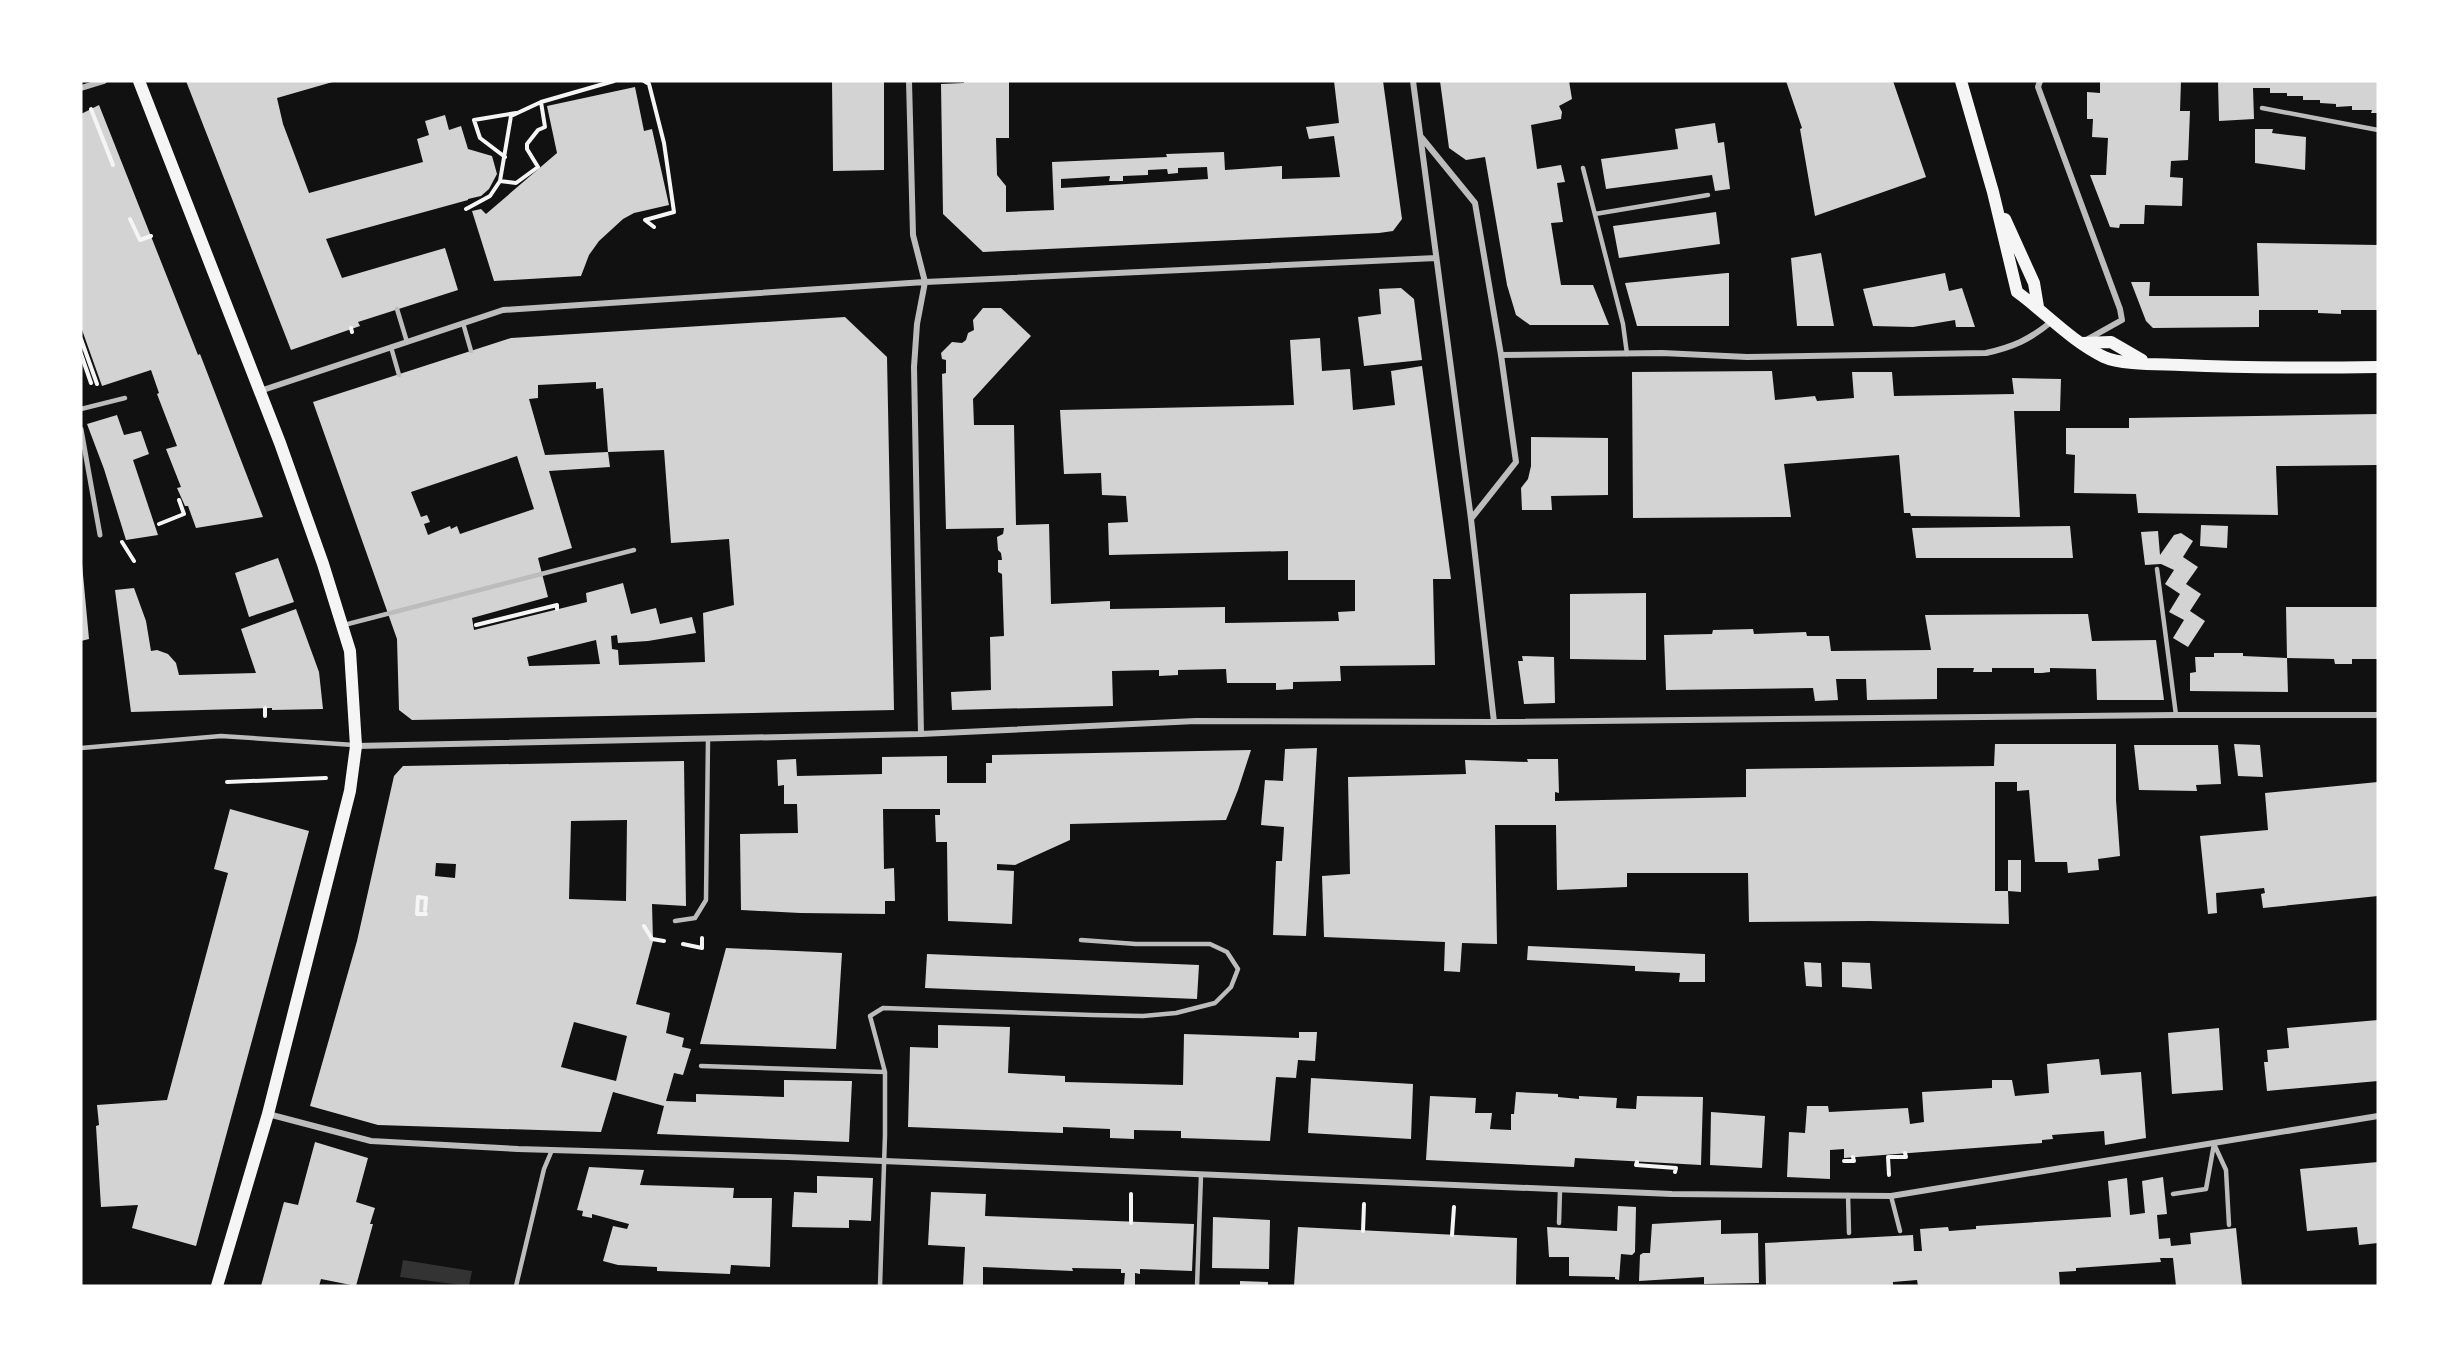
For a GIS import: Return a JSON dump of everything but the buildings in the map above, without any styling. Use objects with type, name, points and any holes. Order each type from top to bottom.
[{"type":"main road","points":[[139,81],[260,391],[323,564],[350,651],[356,746],[350,791],[268,1114],[217,1286]]},
{"type":"main road","points":[[1961,81],[1993,192],[2017,292],[2038,307],[2051,322],[2106,358],[2149,364],[2262,368],[2378,368]]},
{"type":"main road","points":[[1993,192],[2034,283],[2038,307]]},
{"type":"street","points":[[81,88],[104,81]]},
{"type":"street","points":[[909,81],[913,235],[925,282],[917,324],[914,367],[921,734]]},
{"type":"street","points":[[1413,81],[1471,519],[1494,722]]},
{"type":"street","points":[[2040,81],[2038,87],[2112,286],[2122,320],[2082,343]]},
{"type":"street","points":[[1420,136],[1475,203],[1501,355],[1516,462],[1471,519]]},
{"type":"street","points":[[260,391],[503,310],[925,282],[1436,258]]},
{"type":"street","points":[[1501,355],[1627,354],[1747,357],[1986,353],[2008,348],[2032,337],[2051,322]]},
{"type":"street","points":[[81,429],[100,535]]},
{"type":"street","points":[[356,746],[921,734],[1196,721],[1494,722],[2378,715]]},
{"type":"street","points":[[268,1114],[371,1141],[1560,1190],[1671,1194],[1891,1196],[2378,1116]]},
{"type":"lane","points":[[2262,108],[2378,130]]},
{"type":"lane","points":[[1583,168],[1623,324],[1627,354]]},
{"type":"lane","points":[[1595,214],[1708,195]]},
{"type":"lane","points":[[397,309],[407,342]]},
{"type":"lane","points":[[463,323],[471,351]]},
{"type":"lane","points":[[390,347],[399,375]]},
{"type":"lane","points":[[81,409],[125,398]]},
{"type":"lane","points":[[342,626],[634,550]]},
{"type":"lane","points":[[2157,569],[2176,715]]},
{"type":"lane","points":[[81,748],[220,736],[356,746]]},
{"type":"lane","points":[[675,921],[695,918],[706,900],[708,739]]},
{"type":"lane","points":[[880,1286],[885,1162],[885,1072],[870,1016],[883,1008],[1092,1016],[1143,1016],[1176,1013],[1215,1003],[1231,987],[1238,969],[1227,952],[1210,944],[1136,944],[1081,939]]},
{"type":"lane","points":[[701,1066],[885,1072]]},
{"type":"lane","points":[[2174,1194],[2206,1189],[2214,1144]]},
{"type":"lane","points":[[2214,1144],[2226,1170],[2229,1225]]},
{"type":"lane","points":[[516,1286],[544,1169],[552,1150]]},
{"type":"lane","points":[[1197,1286],[1201,1175]]},
{"type":"lane","points":[[1559,1223],[1560,1190]]},
{"type":"lane","points":[[1848,1195],[1849,1233]]},
{"type":"lane","points":[[1891,1196],[1900,1232]]},
{"type":"path","points":[[466,209],[490,196],[500,181],[512,116],[541,102],[614,81]]},
{"type":"path","points":[[644,81],[650,84],[664,142],[674,212],[645,220],[654,227]]},
{"type":"path","points":[[99,102],[91,109],[114,165]]},
{"type":"path","points":[[500,181],[516,183],[538,167],[527,149],[527,144],[538,130],[545,127],[541,102]]},
{"type":"path","points":[[504,157],[480,138],[474,120],[511,112],[518,113]]},
{"type":"path","points":[[130,219],[140,240],[151,236]]},
{"type":"path","points":[[83,342],[95,380],[87,357]]},
{"type":"path","points":[[81,354],[92,387],[97,385],[96,382]]},
{"type":"path","points":[[159,524],[184,514],[179,500]]},
{"type":"path","points":[[121,541],[135,561]]},
{"type":"path","points":[[476,626],[557,605],[557,609]]},
{"type":"path","points":[[265,708],[265,714]]},
{"type":"path","points":[[227,782],[327,778]]},
{"type":"path","points":[[645,926],[652,939],[670,942]]},
{"type":"path","points":[[1889,1176],[1888,1157],[1906,1156],[1905,1153]]},
{"type":"path","points":[[1844,1161],[1854,1161],[1853,1157]]},
{"type":"path","points":[[1637,1162],[1636,1166],[1676,1168]]},
{"type":"path","points":[[1131,1197],[1131,1223]]},
{"type":"shaded area","points":[[403,1260],[472,1271],[469,1286],[400,1277]]}]
